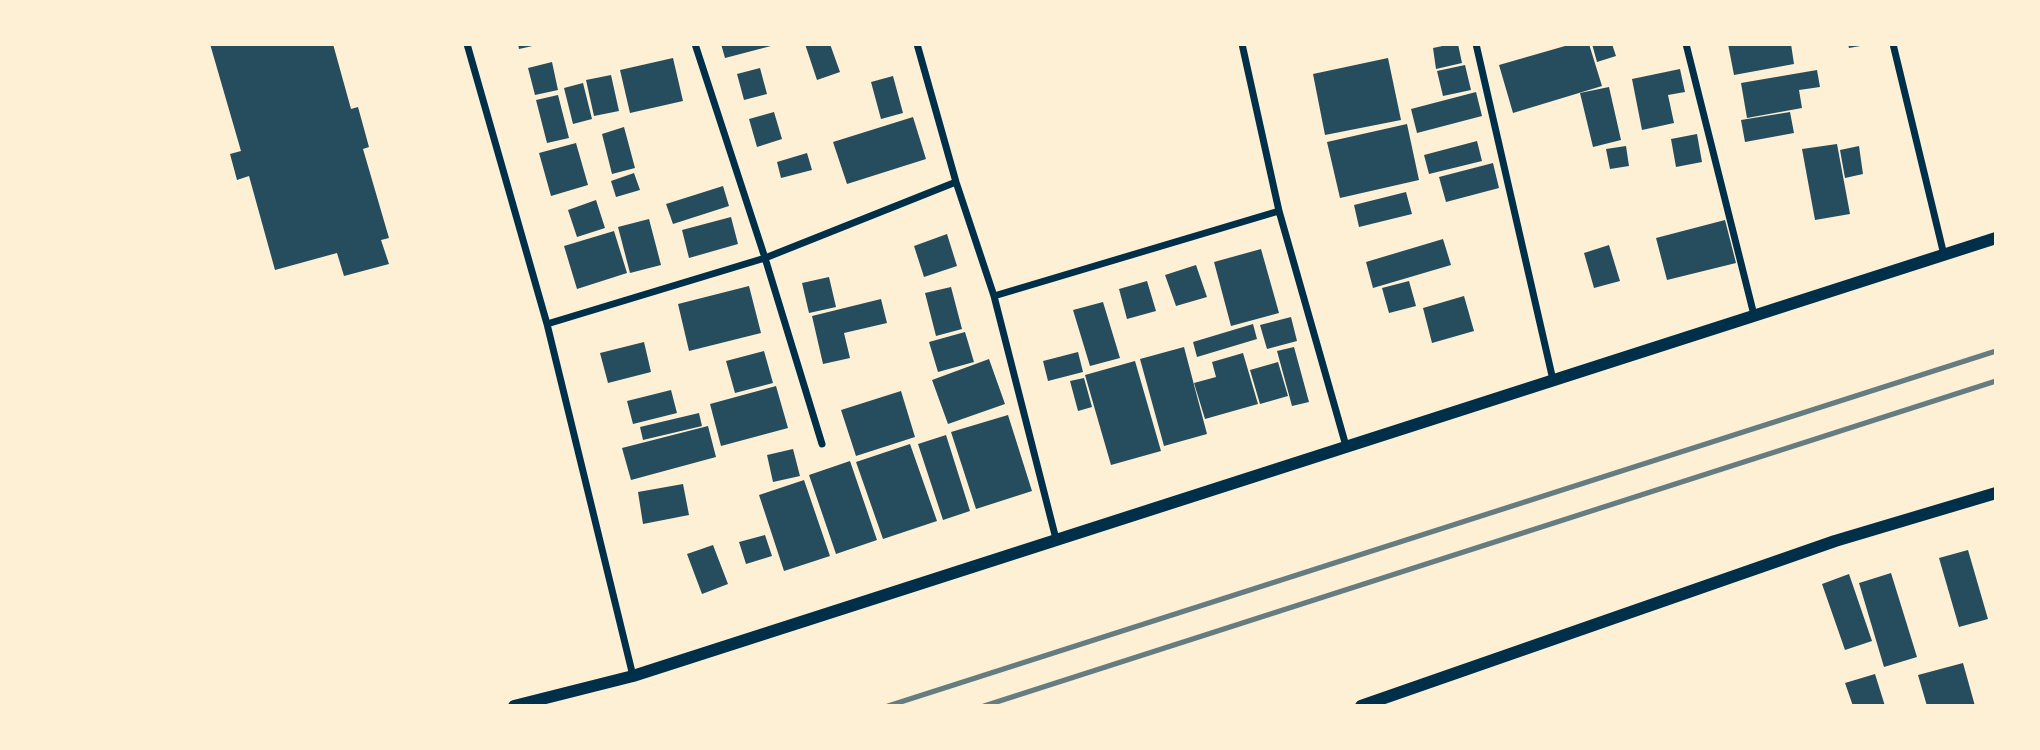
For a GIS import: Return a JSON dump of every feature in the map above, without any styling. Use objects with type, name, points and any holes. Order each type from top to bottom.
[{"type":"street","points":[[467,44],[547,324],[633,676]]},
{"type":"street","points":[[695,44],[822,444]]},
{"type":"street","points":[[917,44],[956,182],[994,296],[1056,538]]},
{"type":"street","points":[[1242,44],[1279,211],[1346,446]]},
{"type":"street","points":[[1476,44],[1553,380]]},
{"type":"street","points":[[1686,44],[1754,315]]},
{"type":"street","points":[[1893,44],[1944,255]]},
{"type":"street","points":[[547,324],[765,258],[956,182]]},
{"type":"street","points":[[994,296],[1279,211]]},
{"type":"street","points":[[514,706],[633,676],[1996,238]]},
{"type":"street","points":[[1361,706],[1835,541],[1996,494]]},
{"type":"building","points":[[210,44],[333,44],[351,109],[358,107],[369,147],[363,149],[389,238],[381,240],[389,264],[344,276],[337,253],[275,270],[249,176],[237,180],[230,154],[241,151]]},
{"type":"building","points":[[518,44],[537,44],[537,45],[519,49]]},
{"type":"building","points":[[721,44],[770,44],[771,46],[725,58]]},
{"type":"building","points":[[805,44],[830,44],[840,72],[817,80]]},
{"type":"building","points":[[1458,44],[1462,63],[1436,69],[1433,48]]},
{"type":"building","points":[[1572,44],[1589,44],[1602,86],[1513,113],[1499,65]]},
{"type":"building","points":[[1592,44],[1612,44],[1616,56],[1597,62]]},
{"type":"building","points":[[1728,44],[1791,44],[1794,64],[1734,75]]},
{"type":"building","points":[[1848,44],[1865,44],[1866,45],[1849,48]]},
{"type":"building","points":[[673,58],[683,101],[630,113],[620,70]]},
{"type":"building","points":[[1388,58],[1401,120],[1325,135],[1313,74]]},
{"type":"building","points":[[552,62],[558,90],[535,95],[528,68]]},
{"type":"building","points":[[1465,65],[1471,90],[1443,96],[1437,71]]},
{"type":"building","points":[[760,68],[767,94],[744,100],[737,74]]},
{"type":"building","points":[[1680,69],[1685,92],[1668,95],[1674,123],[1642,130],[1632,79]]},
{"type":"building","points":[[1817,70],[1820,87],[1799,90],[1802,108],[1747,118],[1741,83]]},
{"type":"building","points":[[611,75],[619,111],[594,116],[586,80]]},
{"type":"building","points":[[893,76],[903,113],[881,119],[871,82]]},
{"type":"building","points":[[583,83],[592,119],[573,124],[564,88]]},
{"type":"building","points":[[1609,87],[1621,140],[1593,147],[1580,93]]},
{"type":"building","points":[[1476,92],[1482,116],[1417,133],[1411,109]]},
{"type":"building","points":[[558,95],[569,138],[547,143],[536,100]]},
{"type":"building","points":[[774,112],[782,139],[757,147],[749,119]]},
{"type":"building","points":[[1790,112],[1794,133],[1745,142],[1741,120]]},
{"type":"building","points":[[913,117],[926,159],[847,184],[833,142]]},
{"type":"building","points":[[1407,124],[1419,180],[1340,198],[1327,142]]},
{"type":"building","points":[[624,127],[635,168],[612,174],[602,134]]},
{"type":"building","points":[[1697,134],[1702,162],[1676,167],[1671,139]]},
{"type":"building","points":[[1477,141],[1482,161],[1429,174],[1424,155]]},
{"type":"building","points":[[576,143],[588,185],[551,196],[539,153]]},
{"type":"building","points":[[1837,144],[1850,214],[1815,220],[1802,149]]},
{"type":"building","points":[[1626,146],[1629,166],[1610,169],[1606,149]]},
{"type":"building","points":[[1859,146],[1863,174],[1845,178],[1840,150]]},
{"type":"building","points":[[807,153],[812,170],[781,178],[777,162]]},
{"type":"building","points":[[1493,163],[1499,188],[1446,202],[1439,177]]},
{"type":"building","points":[[634,173],[640,190],[616,197],[611,181]]},
{"type":"building","points":[[723,186],[729,206],[673,224],[666,204]]},
{"type":"building","points":[[1406,192],[1412,214],[1359,227],[1354,205]]},
{"type":"building","points":[[596,200],[605,228],[577,237],[568,210]]},
{"type":"building","points":[[731,217],[738,244],[689,258],[682,230]]},
{"type":"building","points":[[649,219],[661,265],[630,273],[618,227]]},
{"type":"building","points":[[1725,220],[1736,263],[1667,280],[1656,238]]},
{"type":"building","points":[[614,231],[627,273],[577,289],[564,246]]},
{"type":"building","points":[[947,234],[957,266],[924,277],[914,246]]},
{"type":"building","points":[[1443,239],[1451,265],[1373,288],[1366,262]]},
{"type":"building","points":[[1609,245],[1620,281],[1594,288],[1584,253]]},
{"type":"building","points":[[1261,249],[1279,313],[1231,326],[1214,262]]},
{"type":"building","points":[[1196,265],[1207,297],[1176,306],[1165,275]]},
{"type":"building","points":[[829,277],[836,307],[809,313],[802,283]]},
{"type":"building","points":[[1147,281],[1156,311],[1127,319],[1119,289]]},
{"type":"building","points":[[1409,281],[1416,306],[1389,313],[1382,288]]},
{"type":"building","points":[[749,286],[761,333],[689,351],[678,304]]},
{"type":"building","points":[[951,287],[962,329],[936,336],[925,293]]},
{"type":"building","points":[[1464,296],[1474,331],[1432,343],[1423,308]]},
{"type":"building","points":[[881,299],[887,323],[844,333],[850,358],[823,364],[812,316]]},
{"type":"building","points":[[1103,302],[1120,358],[1090,366],[1073,310]]},
{"type":"building","points":[[1291,317],[1297,341],[1267,349],[1260,325]]},
{"type":"building","points":[[1253,324],[1257,339],[1197,357],[1193,342]]},
{"type":"building","points":[[965,332],[974,362],[938,372],[929,342]]},
{"type":"building","points":[[644,342],[651,372],[608,383],[600,353]]},
{"type":"building","points":[[1184,347],[1207,434],[1164,446],[1140,359]]},
{"type":"building","points":[[1294,347],[1309,402],[1292,406],[1277,351]]},
{"type":"building","points":[[764,351],[773,383],[735,393],[726,361]]},
{"type":"building","points":[[1078,352],[1083,372],[1048,381],[1043,361]]},
{"type":"building","points":[[1243,353],[1258,404],[1205,419],[1194,383],[1216,377],[1212,362]]},
{"type":"building","points":[[989,359],[1005,404],[948,424],[932,380]]},
{"type":"building","points":[[1135,361],[1161,451],[1111,465],[1085,375]]},
{"type":"building","points":[[1278,362],[1288,396],[1260,404],[1250,370]]},
{"type":"building","points":[[1084,378],[1092,407],[1078,411],[1070,381]]},
{"type":"building","points":[[776,386],[788,428],[721,446],[710,404]]},
{"type":"building","points":[[671,390],[677,413],[633,424],[627,401]]},
{"type":"building","points":[[901,391],[915,437],[856,456],[841,410]]},
{"type":"building","points":[[699,413],[702,426],[643,440],[640,427]]},
{"type":"building","points":[[1008,415],[1032,491],[976,509],[951,432]]},
{"type":"building","points":[[708,426],[716,457],[631,480],[622,448]]},
{"type":"building","points":[[946,435],[970,511],[943,520],[918,444]]},
{"type":"building","points":[[910,444],[937,521],[883,539],[856,462]]},
{"type":"building","points":[[793,449],[800,476],[773,482],[767,455]]},
{"type":"building","points":[[850,461],[877,540],[836,554],[809,475]]},
{"type":"building","points":[[804,480],[830,556],[784,571],[759,495]]},
{"type":"building","points":[[683,484],[689,515],[643,524],[638,492]]},
{"type":"building","points":[[765,535],[772,556],[746,564],[739,542]]},
{"type":"building","points":[[713,545],[728,584],[702,594],[687,554]]},
{"type":"building","points":[[1968,550],[1988,619],[1959,627],[1939,558]]},
{"type":"building","points":[[1891,573],[1917,657],[1884,667],[1859,583]]},
{"type":"building","points":[[1849,574],[1872,641],[1845,650],[1822,584]]},
{"type":"building","points":[[1963,663],[1975,706],[1927,706],[1918,675]]},
{"type":"building","points":[[1875,674],[1885,706],[1853,706],[1845,683]]},
{"type":"railway","points":[[888,706],[1996,351]]},
{"type":"railway","points":[[984,706],[1996,381]]}]
